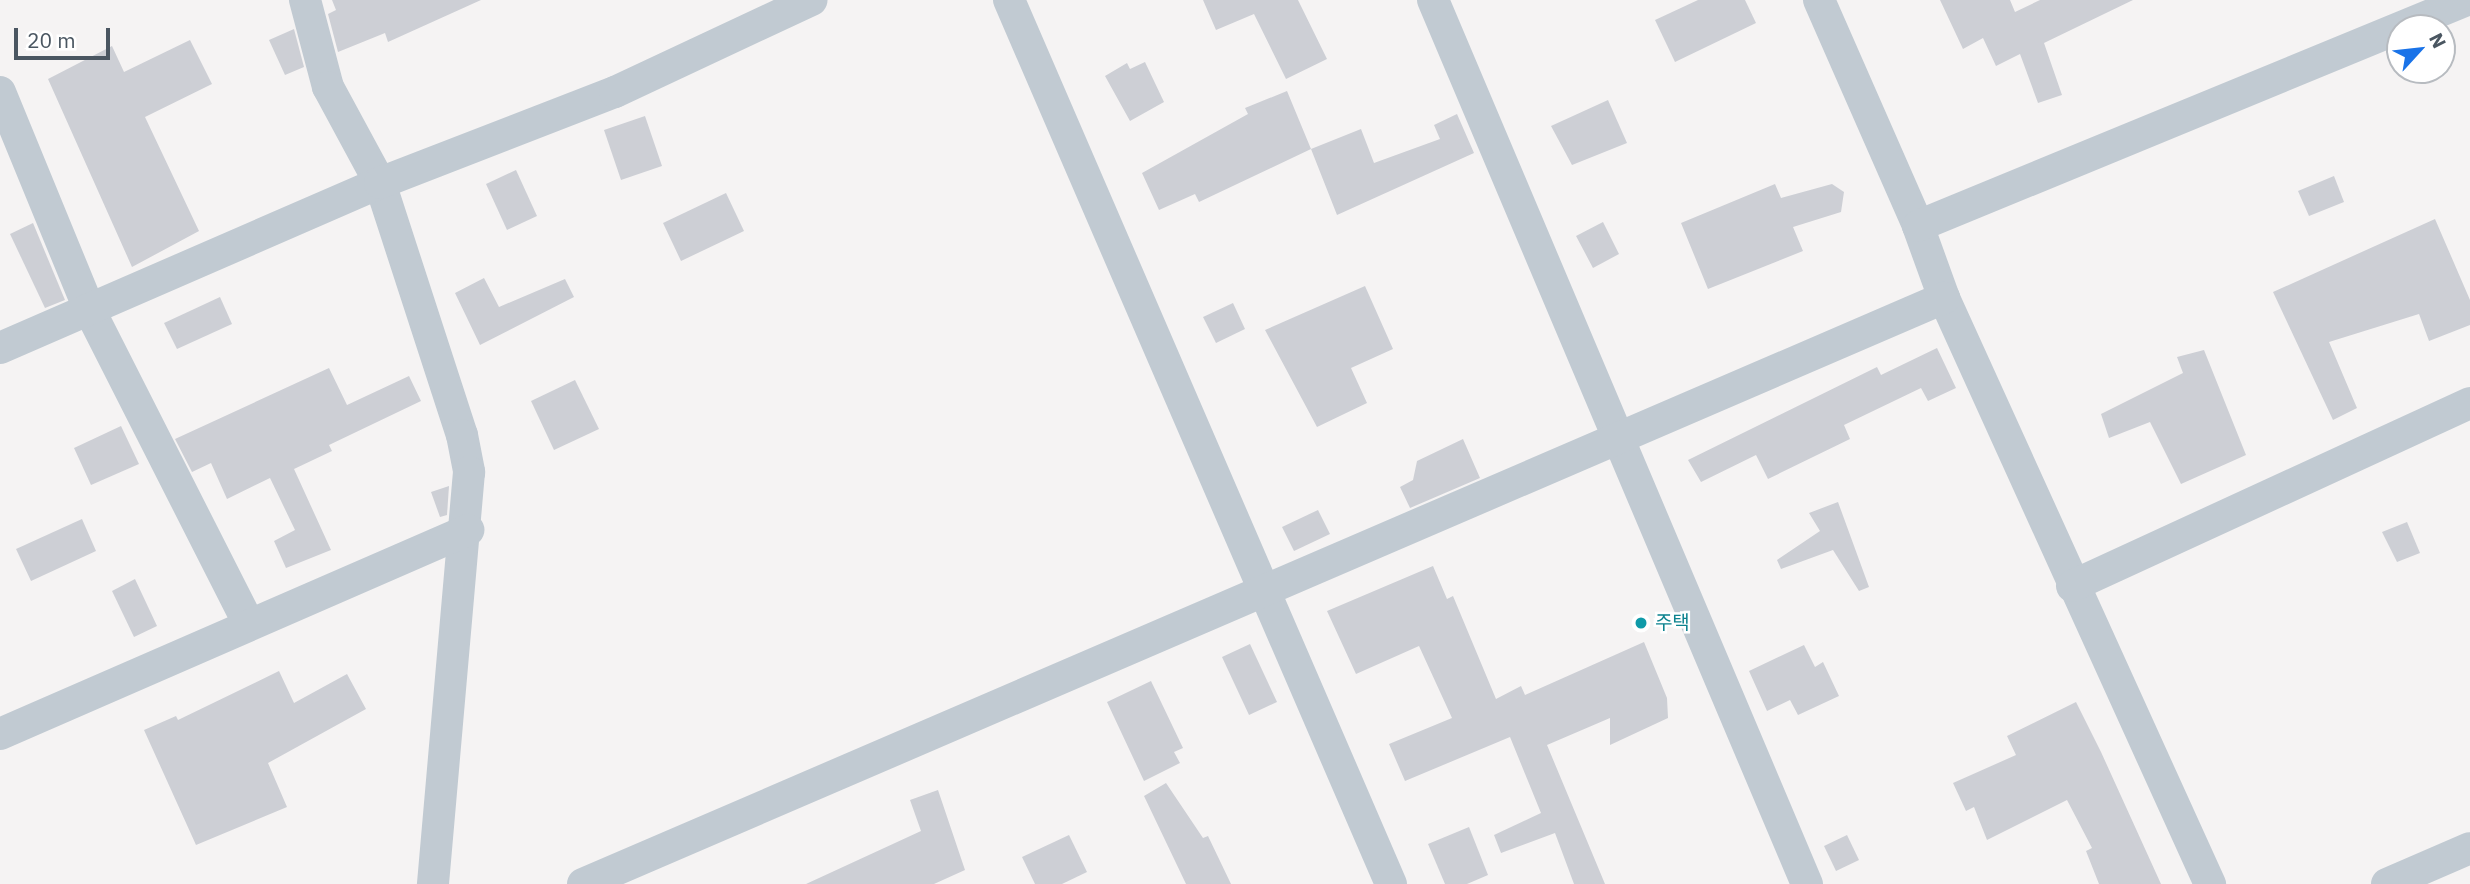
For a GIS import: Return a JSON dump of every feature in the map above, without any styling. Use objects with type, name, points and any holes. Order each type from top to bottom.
[{"type":"street","points":[[305,0],[328,87],[380,183],[462,435],[469,472],[467,530],[433,884]]},
{"type":"street","points":[[0,348],[380,183],[615,92],[811,0]]},
{"type":"street","points":[[1009,0],[1269,590],[1391,884]]},
{"type":"street","points":[[1433,0],[1622,438],[1807,884]]},
{"type":"street","points":[[1819,0],[1919,226],[1944,298],[2072,586],[2210,884]]},
{"type":"street","points":[[1919,226],[2467,0]]},
{"type":"street","points":[[0,92],[89,309],[249,625]]},
{"type":"street","points":[[583,884],[1944,298]]},
{"type":"street","points":[[2072,586],[2470,403]]},
{"type":"street","points":[[0,734],[467,530]]},
{"type":"street","points":[[2387,884],[2470,848]]},
{"type":"building","points":[[332,0],[481,0],[388,42],[385,33],[338,52],[328,14],[336,10]]},
{"type":"building","points":[[1203,0],[1298,0],[1327,59],[1286,79],[1254,14],[1216,30]]},
{"type":"building","points":[[1698,0],[1745,0],[1756,23],[1675,62],[1655,20]]},
{"type":"building","points":[[1940,0],[2010,0],[2015,12],[2040,0],[2133,0],[2044,43],[2062,95],[2038,103],[2020,54],[1996,66],[1983,38],[1963,49]]},
{"type":"building","points":[[294,29],[304,67],[285,75],[269,40]]},
{"type":"building","points":[[190,40],[212,84],[145,117],[199,231],[132,267],[48,79],[112,46],[124,72]]},
{"type":"building","points":[[1145,62],[1164,102],[1130,121],[1105,76],[1127,63],[1130,69]]},
{"type":"building","points":[[1287,91],[1311,149],[1199,202],[1195,194],[1159,210],[1142,173],[1248,114],[1245,108]]},
{"type":"building","points":[[1608,100],[1627,143],[1572,165],[1551,126]]},
{"type":"building","points":[[1457,114],[1474,153],[1337,215],[1311,149],[1361,129],[1374,163],[1440,139],[1434,125]]},
{"type":"building","points":[[645,116],[662,166],[621,180],[604,130]]},
{"type":"building","points":[[516,170],[537,216],[507,230],[486,184]]},
{"type":"building","points":[[2334,176],[2344,202],[2309,216],[2298,191]]},
{"type":"building","points":[[1775,184],[1781,198],[1832,184],[1844,192],[1841,212],[1793,227],[1803,251],[1708,289],[1681,223]]},
{"type":"building","points":[[726,193],[744,231],[681,261],[663,223]]},
{"type":"building","points":[[2435,219],[2470,300],[2470,325],[2429,341],[2419,314],[2329,342],[2357,408],[2333,420],[2273,292]]},
{"type":"building","points":[[1603,222],[1619,254],[1593,268],[1576,236]]},
{"type":"building","points":[[33,223],[65,300],[45,308],[10,234]]},
{"type":"building","points":[[484,278],[499,307],[565,279],[574,297],[480,345],[455,293]]},
{"type":"building","points":[[1365,286],[1393,349],[1351,368],[1367,403],[1317,427],[1265,330]]},
{"type":"building","points":[[220,297],[232,324],[177,349],[164,323]]},
{"type":"building","points":[[1233,303],[1245,329],[1216,343],[1203,317]]},
{"type":"building","points":[[1937,348],[1956,388],[1928,401],[1921,388],[1844,425],[1850,439],[1768,479],[1756,455],[1701,482],[1688,460],[1877,367],[1881,375]]},
{"type":"building","points":[[2204,350],[2246,455],[2181,484],[2150,422],[2109,438],[2101,414],[2183,373],[2177,357]]},
{"type":"building","points":[[329,368],[347,405],[409,376],[421,401],[329,445],[332,451],[294,469],[331,550],[286,568],[274,541],[295,530],[270,478],[227,499],[211,463],[192,472],[175,439]]},
{"type":"building","points":[[575,380],[599,429],[554,450],[531,401]]},
{"type":"building","points":[[121,426],[139,464],[91,485],[74,448]]},
{"type":"building","points":[[1463,439],[1480,478],[1410,508],[1400,487],[1413,480],[1417,461]]},
{"type":"building","points":[[449,486],[447,515],[440,517],[431,492]]},
{"type":"building","points":[[1838,502],[1869,587],[1859,591],[1833,550],[1781,569],[1777,560],[1820,531],[1809,513]]},
{"type":"building","points":[[1318,510],[1330,534],[1294,551],[1282,527]]},
{"type":"building","points":[[82,519],[96,551],[31,581],[16,549]]},
{"type":"building","points":[[2407,522],[2420,553],[2397,562],[2382,532]]},
{"type":"building","points":[[1433,566],[1447,599],[1453,596],[1496,699],[1521,686],[1525,695],[1644,642],[1667,698],[1668,718],[1610,745],[1610,718],[1547,745],[1605,884],[1574,884],[1555,833],[1501,853],[1494,835],[1541,813],[1510,737],[1405,781],[1389,744],[1452,718],[1419,646],[1356,674],[1327,611]]},
{"type":"building","points":[[135,579],[157,626],[134,637],[112,591]]},
{"type":"building","points":[[1250,644],[1277,702],[1249,715],[1222,657]]},
{"type":"building","points":[[1804,645],[1815,667],[1823,662],[1839,696],[1798,715],[1790,700],[1767,711],[1749,671]]},
{"type":"building","points":[[279,671],[294,703],[347,674],[366,709],[268,763],[287,807],[196,845],[144,730],[176,716],[178,720]]},
{"type":"building","points":[[1151,681],[1183,748],[1174,752],[1180,763],[1144,781],[1107,702]]},
{"type":"building","points":[[2076,702],[2161,884],[2099,884],[2086,851],[2092,848],[2067,800],[1987,840],[1974,807],[1966,811],[1953,783],[2016,755],[2007,736]]},
{"type":"building","points":[[1166,783],[1203,838],[1208,836],[1231,884],[1186,884],[1144,796]]},
{"type":"building","points":[[938,790],[965,870],[934,884],[806,884],[921,831],[910,800]]},
{"type":"building","points":[[1469,827],[1488,875],[1467,884],[1445,884],[1428,844]]},
{"type":"building","points":[[1069,835],[1087,872],[1062,884],[1035,884],[1022,857]]},
{"type":"building","points":[[1847,835],[1859,860],[1836,871],[1824,846]]},
{"type":"place","name":"주택","points":[[1641,623]]}]
